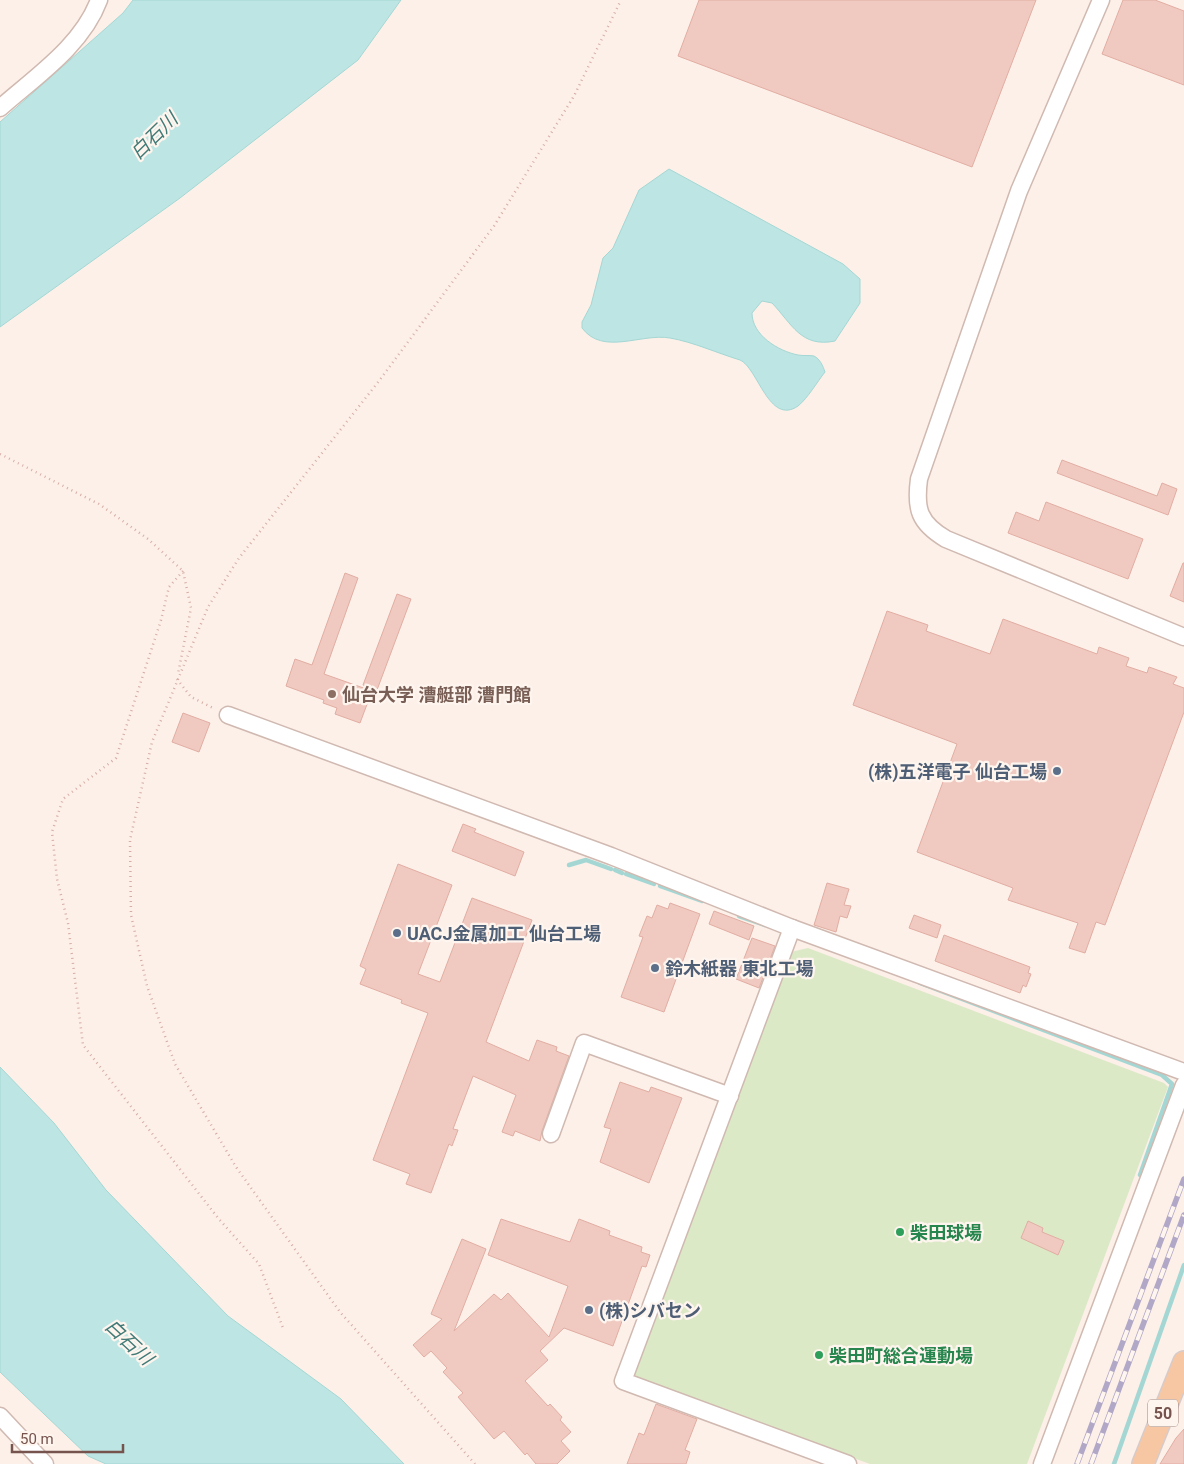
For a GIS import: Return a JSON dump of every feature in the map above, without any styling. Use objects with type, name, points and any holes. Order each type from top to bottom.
[{"type":"main road","name":"50","points":[[1143,1464],[1179,1392],[1184,1362]]},
{"type":"street","points":[[0,108],[65,50],[81,32],[99,0]]},
{"type":"street","points":[[1101,0],[1019,191],[919,479],[917,498],[920,514],[930,529],[946,539],[1184,637]]},
{"type":"street","points":[[228,715],[611,856],[792,928],[1184,1072]]},
{"type":"street","points":[[792,928],[623,1381],[848,1464]]},
{"type":"street","points":[[551,1134],[584,1043],[730,1096]]},
{"type":"street","points":[[1042,1464],[1184,1085]]},
{"type":"street","points":[[0,1416],[45,1464]]},
{"type":"path","points":[[0,454],[99,504],[148,539],[183,571],[191,608],[177,679],[190,697],[228,715]]},
{"type":"path","points":[[183,571],[169,587],[161,620],[116,758],[63,799],[52,832],[57,879],[68,923],[83,1045],[218,1218],[259,1264],[283,1328]]},
{"type":"green space","name":"柴田球場","points":[[808,948],[1164,1083],[1168,1087],[1027,1464],[870,1464],[630,1377],[791,952]]},
{"type":"water","name":"白石川","points":[[133,0],[401,0],[358,60],[180,198],[0,327],[0,122],[123,13]]},
{"type":"water","points":[[669,169],[843,264],[860,279],[860,303],[835,341],[823,342],[805,338],[772,303],[762,301],[752,313],[756,328],[768,341],[790,353],[814,356],[822,365],[825,372],[798,406],[788,410],[779,408],[765,394],[753,373],[740,360],[670,338],[647,338],[623,342],[601,341],[591,336],[582,328],[582,322],[591,305],[603,258],[613,248],[639,190]]},
{"type":"water","name":"白石川","points":[[0,1067],[54,1123],[106,1190],[228,1316],[341,1399],[404,1464],[106,1464],[88,1456],[0,1372]]},
{"type":"building","points":[[699,0],[1036,0],[972,167],[678,56]]},
{"type":"building","points":[[1123,0],[1155,0],[1184,11],[1184,85],[1102,54]]},
{"type":"building","points":[[1062,460],[1157,496],[1162,483],[1177,489],[1168,515],[1057,473]]},
{"type":"building","points":[[1046,502],[1143,539],[1128,579],[1008,533],[1016,512],[1039,521]]},
{"type":"building","points":[[1184,563],[1184,602],[1170,596]]},
{"type":"building","points":[[345,573],[358,578],[324,674],[372,691],[360,723],[335,714],[337,708],[323,703],[324,700],[286,686],[295,659],[312,665]]},
{"type":"building","points":[[397,594],[411,599],[377,690],[363,685]]},
{"type":"building","points":[[887,611],[928,625],[926,631],[990,654],[1003,619],[1097,654],[1099,647],[1129,658],[1126,666],[1147,673],[1149,667],[1177,677],[1173,684],[1184,688],[1184,712],[1105,925],[1096,922],[1085,953],[1069,948],[1078,923],[1008,900],[1013,888],[917,852],[957,744],[853,705]]},
{"type":"building","points":[[183,713],[210,723],[199,752],[172,742]]},
{"type":"building","points":[[463,824],[476,829],[474,832],[524,852],[515,876],[452,851]]},
{"type":"building","points":[[398,864],[452,885],[418,974],[440,982],[472,898],[532,920],[486,1042],[529,1061],[537,1040],[557,1047],[556,1051],[569,1056],[540,1141],[515,1131],[513,1136],[502,1132],[516,1095],[473,1076],[453,1129],[458,1130],[452,1146],[449,1144],[431,1193],[406,1184],[410,1174],[373,1160],[428,1013],[401,1003],[402,1000],[360,984],[366,969],[360,966]]},
{"type":"building","points":[[827,883],[849,889],[844,905],[851,906],[847,918],[840,916],[836,932],[814,925]]},
{"type":"building","points":[[670,903],[700,914],[664,1012],[621,997],[643,937],[639,936],[647,916],[652,918],[657,905],[668,909]]},
{"type":"building","points":[[714,911],[754,926],[749,940],[709,924]]},
{"type":"building","points":[[914,915],[941,925],[937,938],[909,928]]},
{"type":"building","points":[[944,935],[1030,967],[1028,973],[1031,974],[1026,987],[1023,985],[1020,993],[935,961]]},
{"type":"building","points":[[752,938],[775,946],[759,988],[736,979]]},
{"type":"building","points":[[620,1082],[649,1092],[651,1087],[682,1098],[649,1183],[600,1162],[611,1129],[604,1127]]},
{"type":"building","points":[[501,1219],[570,1242],[579,1219],[610,1231],[609,1235],[642,1247],[641,1252],[650,1255],[646,1267],[642,1266],[613,1346],[564,1328],[540,1351],[548,1360],[525,1381],[548,1406],[550,1404],[562,1417],[560,1420],[571,1432],[561,1441],[570,1451],[557,1464],[536,1464],[527,1453],[525,1455],[504,1431],[494,1439],[458,1397],[463,1393],[443,1372],[447,1368],[431,1351],[424,1357],[413,1345],[442,1319],[431,1314],[462,1239],[486,1249],[454,1331],[494,1294],[501,1300],[508,1293],[549,1337],[568,1286],[488,1255]]},
{"type":"building","points":[[1028,1221],[1043,1228],[1042,1232],[1064,1241],[1058,1255],[1021,1238]]},
{"type":"building","points":[[656,1404],[697,1419],[685,1450],[690,1452],[686,1464],[627,1464],[639,1433],[644,1435]]},
{"type":"building","points":[[1184,1429],[1184,1464],[1160,1464],[1176,1438]]},
{"type":"waterway","points":[[569,865],[586,860],[611,869]]},
{"type":"waterway","points":[[615,870],[622,873]]},
{"type":"waterway","points":[[626,874],[654,884]]},
{"type":"waterway","points":[[660,886],[702,901]]},
{"type":"waterway","points":[[739,916],[765,925]]},
{"type":"waterway","points":[[920,983],[1162,1075],[1172,1084],[1140,1175]]},
{"type":"waterway","points":[[1114,1464],[1184,1265]]},
{"type":"railway","points":[[1077,1464],[1184,1179]]},
{"type":"railway","points":[[1091,1464],[1184,1215]]},
{"type":"place","name":"仙台大学 漕艇部 漕門館","points":[[332,694]]},
{"type":"place","name":"(株)五洋電子 仙台工場","points":[[1057,771]]},
{"type":"place","name":"UACJ金属加工 仙台工場","points":[[397,933]]},
{"type":"place","name":"鈴木紙器 東北工場","points":[[655,968]]},
{"type":"place","name":"柴田球場","points":[[900,1232]]},
{"type":"place","name":"(株)シバセン","points":[[589,1310]]},
{"type":"place","name":"柴田町総合運動場","points":[[819,1355]]}]
